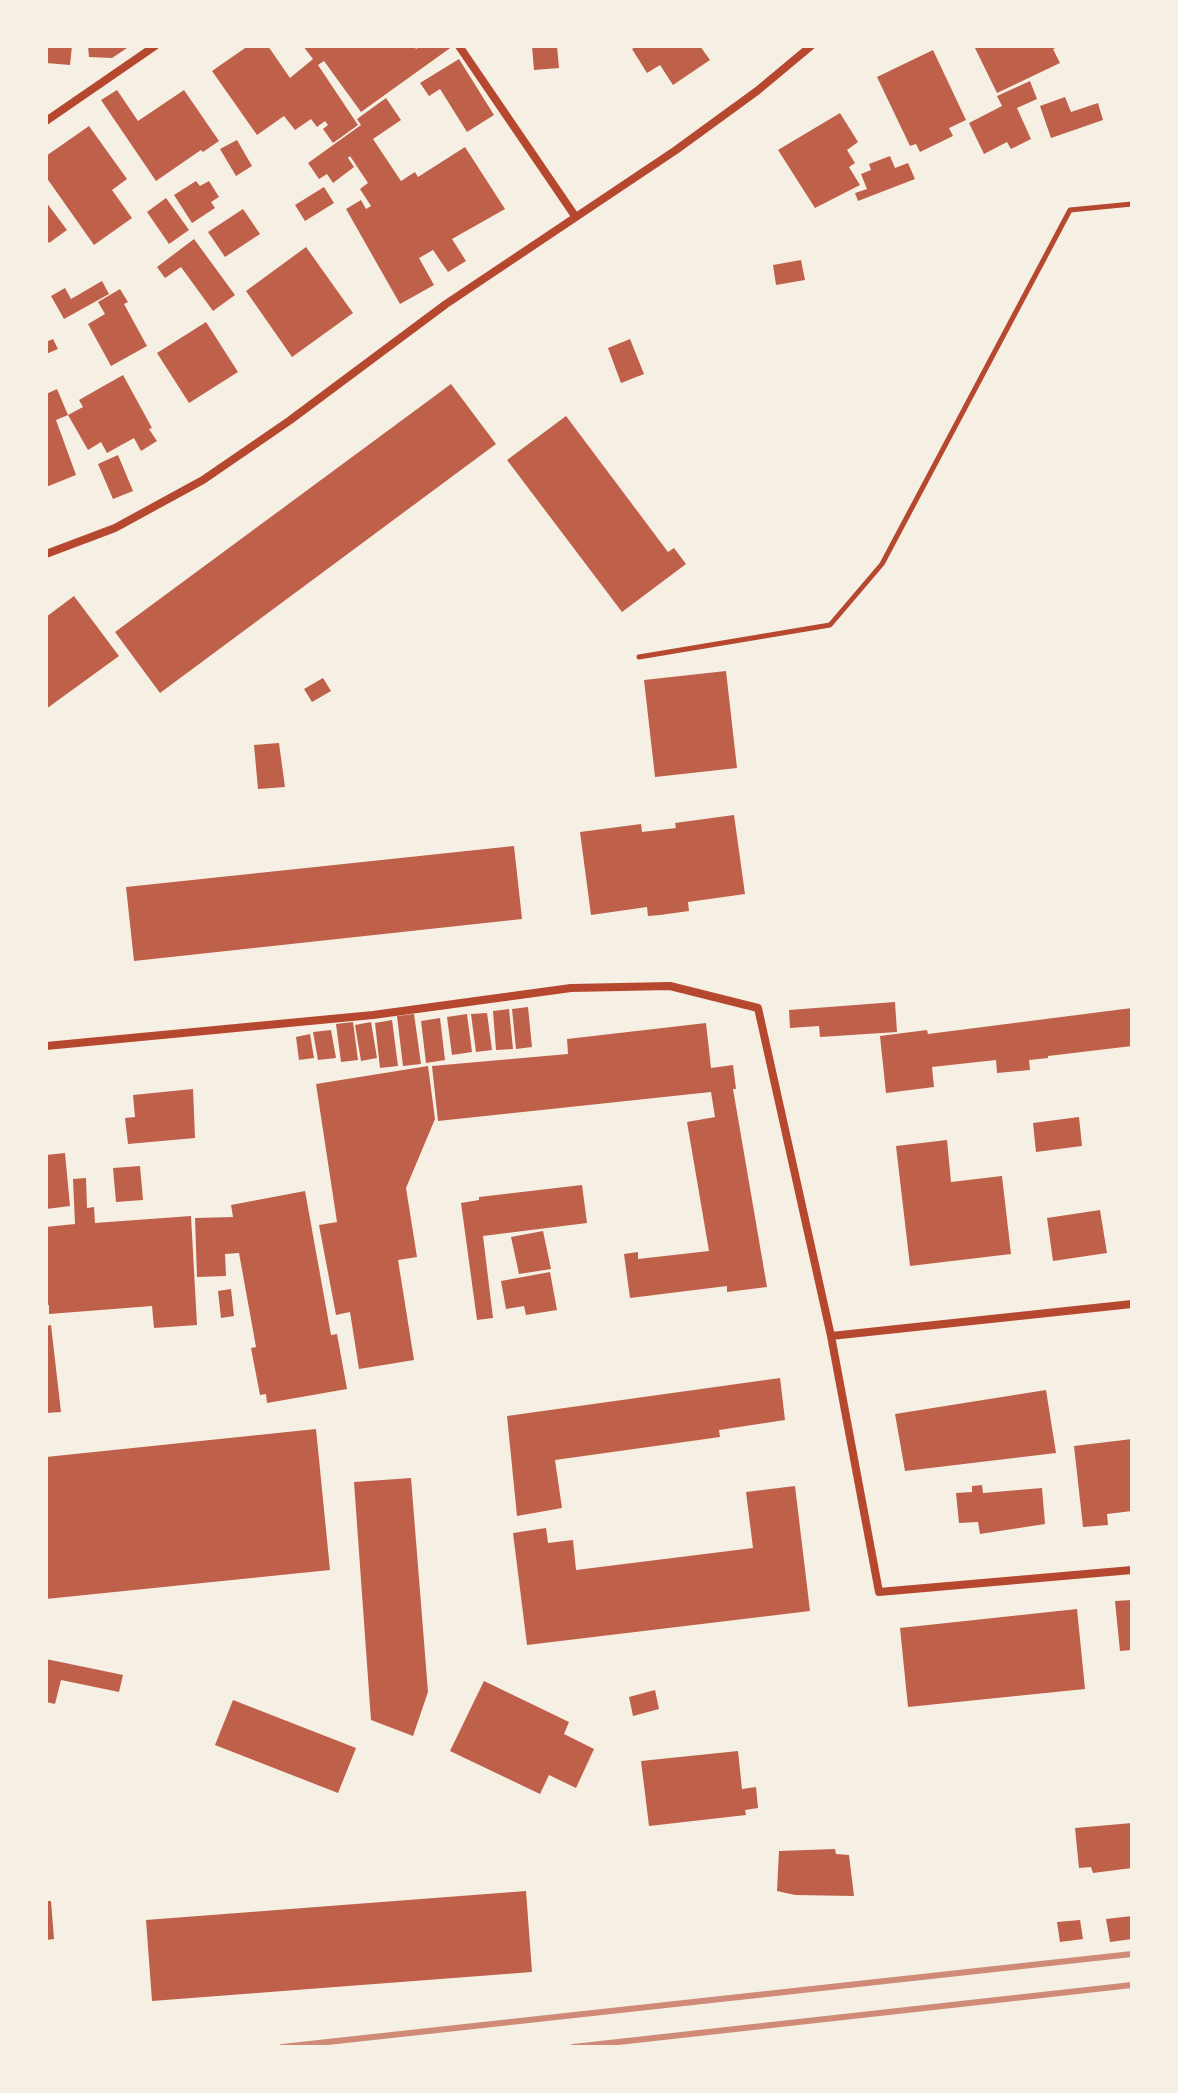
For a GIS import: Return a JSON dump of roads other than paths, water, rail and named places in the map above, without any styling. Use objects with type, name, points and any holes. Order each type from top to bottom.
[{"type":"street","points":[[46,121],[155,46]]},
{"type":"street","points":[[459,46],[575,216]]},
{"type":"street","points":[[46,554],[115,528],[203,480],[289,421],[446,304],[676,150],[757,91],[811,46]]},
{"type":"street","points":[[46,1046],[373,1015],[571,988],[670,986],[758,1008],[831,1336],[879,1592],[1132,1570]]},
{"type":"street","points":[[831,1336],[1132,1304]]},
{"type":"railway","points":[[282,2047],[1132,1954]]},
{"type":"railway","points":[[573,2047],[1132,1985]]}]
